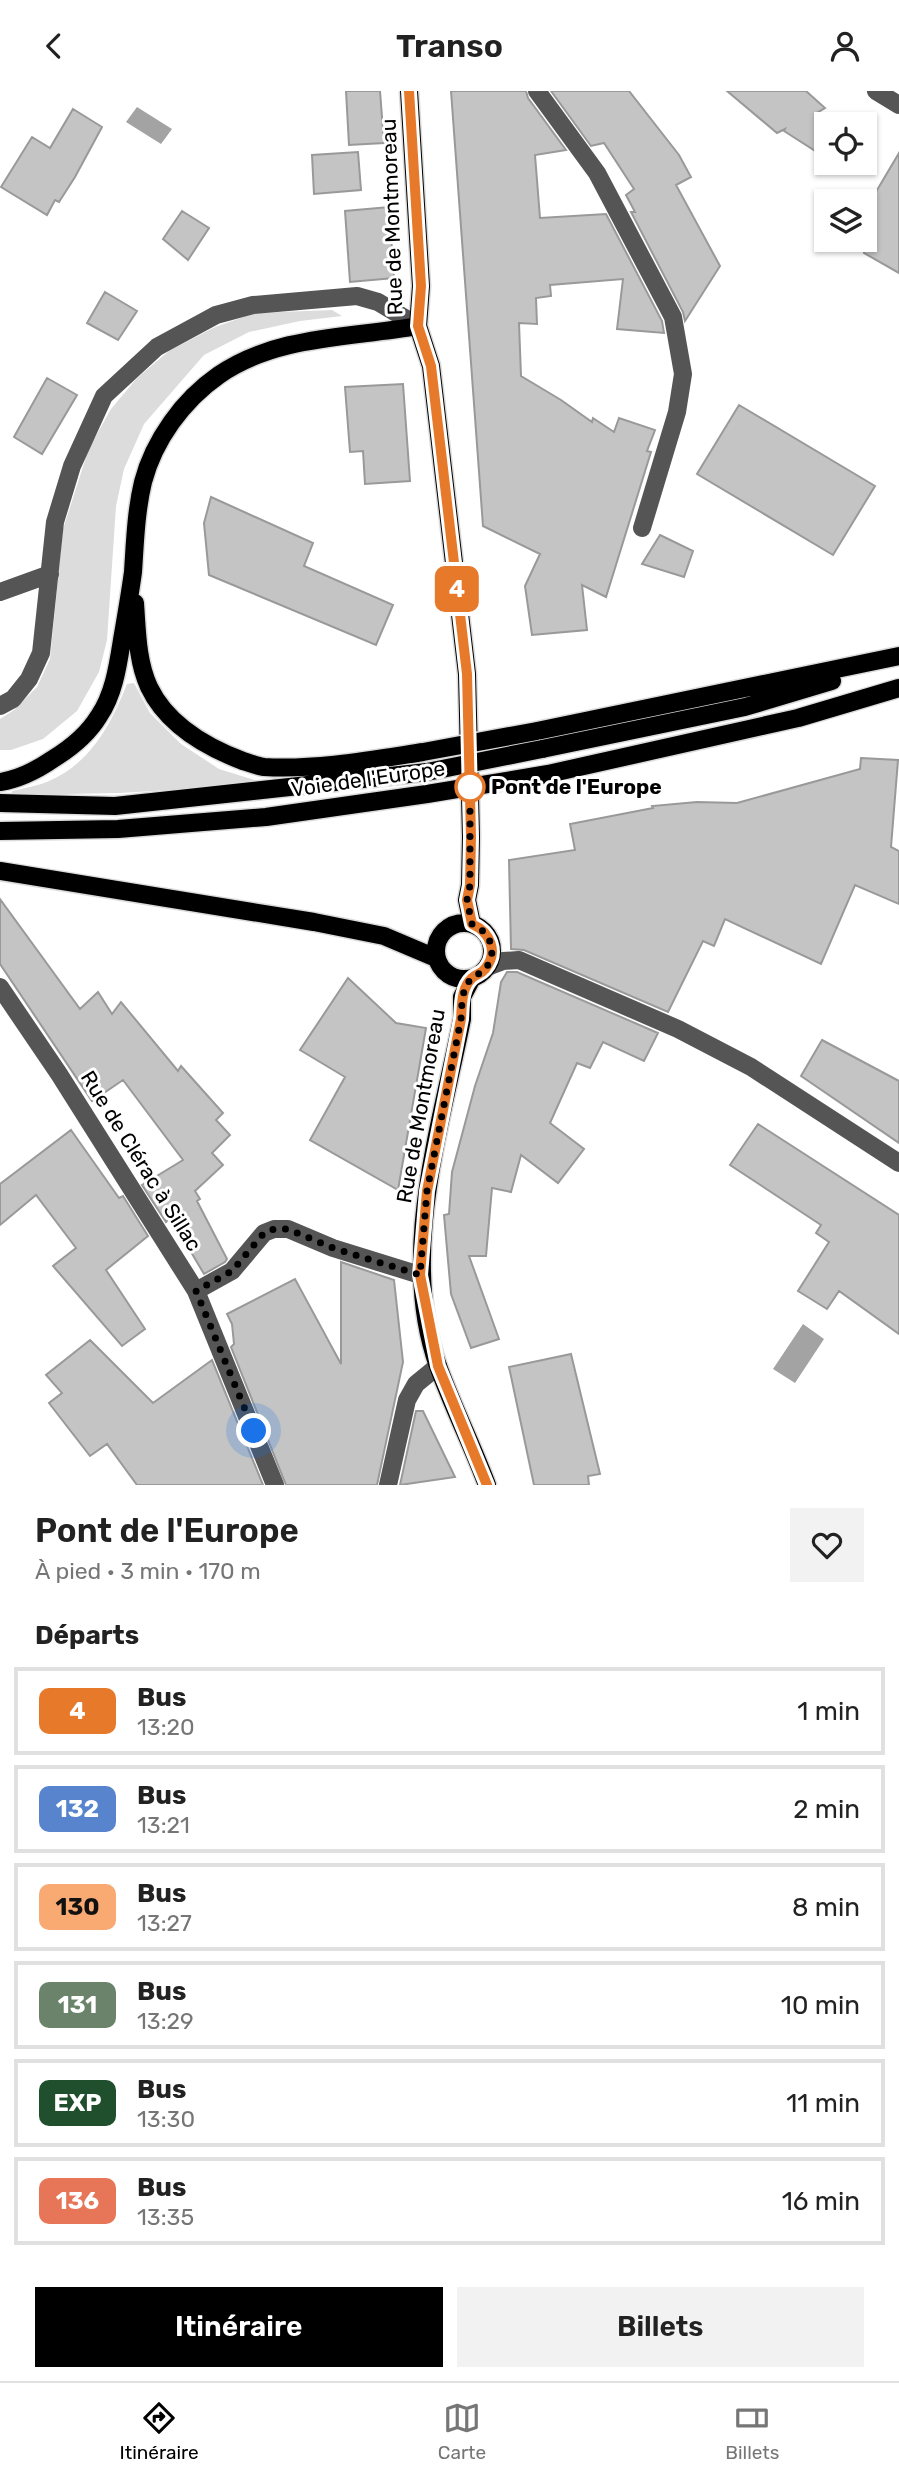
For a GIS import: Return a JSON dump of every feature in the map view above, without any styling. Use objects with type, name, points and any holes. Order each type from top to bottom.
[{"type":"main road","name":"Rue de Montmoreau","points":[[409,91],[421,286],[418,326],[431,366],[467,674],[471,837],[467,900],[472,924]]},
{"type":"main road","points":[[0,782],[38,769],[68,750],[85,735],[101,714],[117,673],[144,481],[157,445],[190,400],[219,375],[254,356],[306,340],[418,326]]},
{"type":"main road","name":"Voie de l'Europe","points":[[132,575],[139,650],[149,686],[165,711],[188,733],[220,753],[261,767],[344,765],[423,752],[899,659]]},
{"type":"main road","name":"Voie de l'Europe","points":[[0,803],[116,806],[427,772],[745,707],[899,659]]},
{"type":"main road","name":"Voie de l'Europe","points":[[0,831],[118,829],[252,818],[427,795],[548,774],[798,718],[899,688]]},
{"type":"main road","points":[[0,870],[384,936],[436,958]]},
{"type":"main road","points":[[455,924],[472,924],[480,928],[491,942],[491,959],[480,974],[463,979],[446,973],[436,958],[435,949],[441,934],[455,924]]},
{"type":"main road","name":"Rue de Montmoreau","points":[[472,978],[462,997],[461,1019],[427,1191],[420,1275],[438,1366],[487,1485]]},
{"type":"street","points":[[537,91],[597,173],[673,317],[683,374],[677,412],[642,528]]},
{"type":"street","points":[[876,91],[899,105]]},
{"type":"street","points":[[0,706],[13,699],[29,679],[41,653],[55,522],[72,465],[104,396],[157,347],[216,316],[253,305],[358,296],[379,302],[418,326]]},
{"type":"street","points":[[0,592],[50,574]]},
{"type":"street","points":[[487,967],[503,961],[519,960],[678,1029],[751,1067],[899,1163]]},
{"type":"street","name":"Rue de Clérac à Sillac","points":[[0,987],[59,1074],[196,1291],[275,1485]]},
{"type":"street","points":[[196,1291],[232,1271],[264,1233],[274,1229],[288,1229],[333,1248],[420,1275]]},
{"type":"street","points":[[388,1485],[407,1400],[416,1384],[438,1366]]},
{"type":"shaded area","points":[[137,107],[172,129],[161,144],[126,122]]},
{"type":"shaded area","points":[[332,310],[342,316],[300,321],[249,332],[204,355],[144,424],[124,469],[116,506],[107,640],[99,672],[77,711],[43,739],[11,750],[0,750],[0,719],[14,710],[37,687],[50,659],[63,529],[89,448],[111,409],[137,378],[169,351],[215,327],[255,313]]},
{"type":"shaded area","points":[[134,683],[150,713],[181,744],[219,769],[267,784],[120,793],[12,795],[12,791],[49,781],[77,764],[98,741],[127,684]]},
{"type":"shaded area","points":[[803,1324],[824,1339],[795,1383],[773,1369]]},
{"type":"building","points":[[346,91],[380,91],[384,143],[349,145]]},
{"type":"building","points":[[451,91],[526,91],[528,98],[566,150],[535,155],[540,218],[606,214],[662,321],[664,333],[617,329],[623,279],[550,285],[551,296],[536,298],[537,324],[519,323],[521,376],[592,422],[593,418],[614,432],[619,418],[655,430],[647,451],[651,452],[606,597],[582,585],[587,630],[532,635],[525,586],[540,554],[483,526]]},
{"type":"building","points":[[551,91],[629,91],[679,155],[691,177],[676,185],[720,266],[685,321],[683,312],[631,212],[635,212],[626,195],[634,189],[604,143],[591,146]]},
{"type":"building","points":[[727,91],[806,91],[825,108],[814,112],[814,150],[784,131],[785,129],[777,133]]},
{"type":"building","points":[[73,109],[102,127],[75,177],[59,202],[55,200],[47,215],[1,187],[32,137],[50,148]]},
{"type":"building","points":[[358,152],[361,190],[314,194],[312,155]]},
{"type":"building","points":[[899,153],[899,273],[864,253],[877,252],[877,190]]},
{"type":"building","points":[[389,207],[394,278],[350,282],[345,211]]},
{"type":"building","points":[[182,211],[209,228],[188,260],[163,239]]},
{"type":"building","points":[[105,292],[137,311],[118,340],[87,323]]},
{"type":"building","points":[[47,378],[77,395],[42,454],[14,437]]},
{"type":"building","points":[[403,384],[410,481],[365,484],[363,451],[350,452],[345,387]]},
{"type":"building","points":[[739,405],[875,486],[833,555],[697,474]]},
{"type":"building","points":[[211,497],[313,543],[304,566],[393,605],[376,645],[209,575],[204,523]]},
{"type":"building","points":[[660,535],[693,551],[684,577],[642,564]]},
{"type":"building","points":[[861,758],[898,760],[891,847],[899,851],[899,904],[855,885],[821,964],[725,919],[714,946],[703,941],[668,1012],[524,950],[511,949],[509,860],[575,850],[570,824],[653,808],[652,806],[697,802],[737,803],[860,769]]},
{"type":"building","points":[[0,899],[80,1009],[98,992],[112,1014],[121,1002],[178,1071],[181,1066],[223,1113],[216,1120],[230,1135],[212,1153],[223,1165],[195,1191],[200,1199],[197,1201],[227,1259],[225,1262],[204,1274],[171,1218],[166,1222],[142,1185],[183,1160],[123,1080],[92,1101],[0,964]]},
{"type":"building","points":[[507,972],[517,972],[658,1033],[644,1061],[603,1042],[590,1068],[577,1063],[550,1123],[584,1149],[558,1183],[521,1155],[511,1192],[492,1188],[486,1256],[469,1256],[499,1339],[471,1348],[451,1294],[444,1215],[449,1214],[452,1172],[475,1086],[493,1033],[501,982]]},
{"type":"building","points":[[348,978],[396,1023],[426,1028],[398,1190],[310,1140],[345,1077],[300,1050]]},
{"type":"building","points":[[822,1040],[899,1081],[899,1143],[801,1076]]},
{"type":"building","points":[[758,1124],[899,1215],[899,1334],[839,1291],[827,1309],[798,1291],[829,1242],[816,1233],[821,1225],[730,1165]]},
{"type":"building","points":[[71,1130],[119,1198],[123,1196],[148,1236],[106,1270],[145,1329],[122,1346],[53,1266],[76,1248],[36,1195],[0,1225],[0,1184]]},
{"type":"building","points":[[341,1262],[394,1280],[403,1362],[377,1485],[286,1485],[231,1347],[234,1344],[232,1324],[227,1314],[295,1279],[341,1364]]},
{"type":"building","points":[[90,1340],[153,1403],[212,1360],[263,1485],[137,1485],[107,1444],[90,1456],[49,1403],[62,1393],[46,1375]]},
{"type":"building","points":[[571,1354],[600,1474],[588,1476],[589,1485],[534,1485],[509,1367]]},
{"type":"building","points":[[416,1411],[423,1411],[455,1477],[400,1485]]},
{"type":"bus line","name":"4","points":[[409,91],[421,286],[418,326],[431,366],[467,674],[471,837],[467,900],[472,924],[486,934],[492,950],[487,967],[472,978],[462,997],[461,1019],[427,1191],[420,1275],[438,1366],[487,1485]]},
{"type":"place","name":"Pont de l'Europe","points":[[470,787]]},
{"type":"route","points":[[254,1431],[196,1291],[232,1271],[264,1233],[274,1229],[288,1229],[333,1248],[420,1275],[427,1191],[461,1019],[462,997],[472,978],[487,967],[492,950],[486,934],[472,924],[467,900],[470,885],[471,837],[470,782],[470,787]]}]
